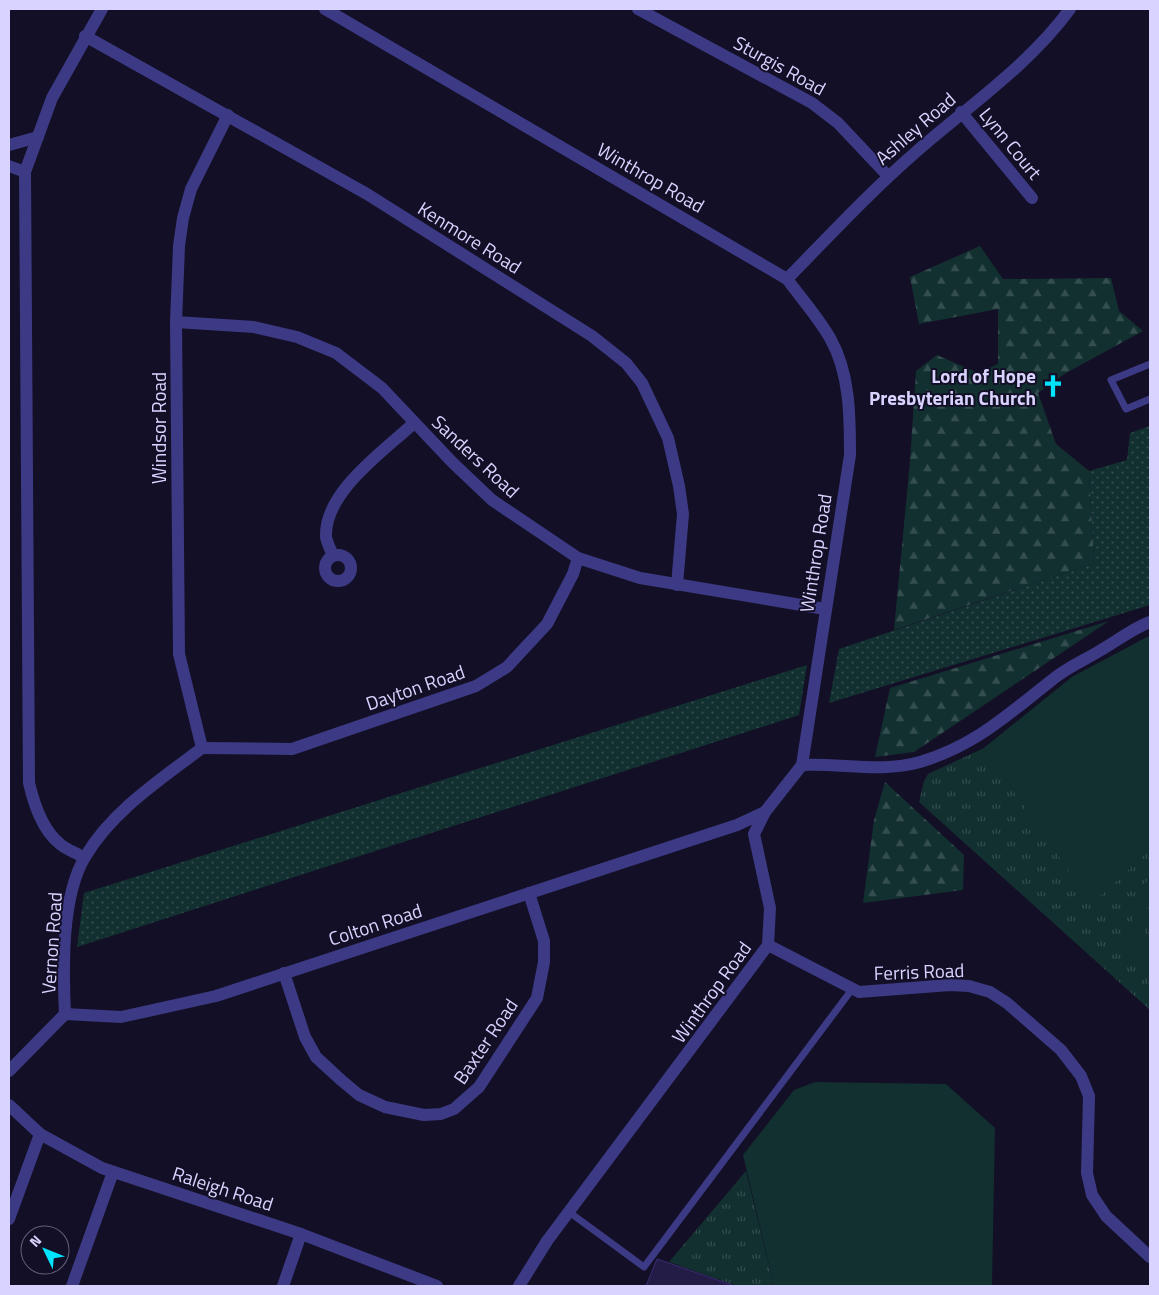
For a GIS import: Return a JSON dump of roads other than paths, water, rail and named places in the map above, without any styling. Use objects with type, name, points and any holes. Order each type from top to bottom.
[{"type":"street","points":[[84,858],[60,844],[44,825],[34,804],[29,783],[25,172],[52,98],[85,36],[102,9]]},
{"type":"street","name":"Winthrop Road","points":[[325,9],[787,279],[833,345],[845,382],[850,413],[850,455],[802,765],[765,812],[754,834],[770,908],[768,946],[569,1212],[530,1266],[519,1286]]},
{"type":"street","name":"Sturgis Road","points":[[638,9],[812,102],[838,123],[888,176]]},
{"type":"street","name":"Ashley Road","points":[[787,279],[888,176],[961,112],[1019,65],[1054,32],[1070,9]]},
{"type":"street","name":"Kenmore Road","points":[[85,36],[367,194],[592,336],[626,363],[642,383],[668,438],[677,476],[683,514],[677,584]]},
{"type":"street","name":"Lynn Court","points":[[961,112],[1032,198]]},
{"type":"street","name":"Windsor Road","points":[[202,748],[179,654],[176,322],[179,246],[192,189],[228,115]]},
{"type":"street","points":[[9,145],[38,137]]},
{"type":"street","points":[[9,166],[25,172]]},
{"type":"street","name":"Sanders Road","points":[[176,322],[254,327],[297,337],[336,354],[382,388],[414,423],[492,500],[578,558],[640,578],[825,609]]},
{"type":"street","points":[[333,556],[326,539],[329,515],[340,494],[414,423]]},
{"type":"street","name":"Dayton Road","points":[[202,748],[292,750],[476,686],[507,668],[547,624],[573,574],[578,558]]},
{"type":"street","points":[[802,765],[824,764],[867,768],[898,766],[920,762],[959,747],[992,729],[1053,678],[1150,622]]},
{"type":"street","name":"Vernon Road","points":[[66,1014],[66,949],[69,906],[84,858],[124,808],[202,748]]},
{"type":"street","name":"Colton Road","points":[[66,1014],[122,1017],[216,996],[737,825],[765,812]]},
{"type":"street","name":"Baxter Road","points":[[284,973],[305,1037],[316,1057],[341,1080],[359,1095],[385,1107],[424,1115],[441,1114],[454,1109],[479,1087],[537,998],[544,962],[544,941],[530,893]]},
{"type":"street","name":"Ferris Road","points":[[768,946],[859,992],[950,985],[969,986],[990,992],[1007,1003],[1061,1050],[1081,1076],[1089,1096],[1087,1173],[1092,1195],[1106,1216],[1150,1257]]},
{"type":"street","points":[[9,1071],[66,1014]]},
{"type":"street","name":"Raleigh Road","points":[[9,1105],[40,1134],[69,1152],[113,1172],[300,1234],[437,1286]]},
{"type":"street","points":[[9,1218],[40,1134]]},
{"type":"street","points":[[72,1286],[113,1172]]},
{"type":"street","points":[[283,1286],[300,1234]]},
{"type":"lane","points":[[1150,364],[1111,380],[1126,409],[1150,399]]},
{"type":"lane","points":[[569,1212],[644,1267],[853,988]]},
{"type":"place","name":"Lord of Hope Presbyterian Church","points":[[1053,386]]}]
